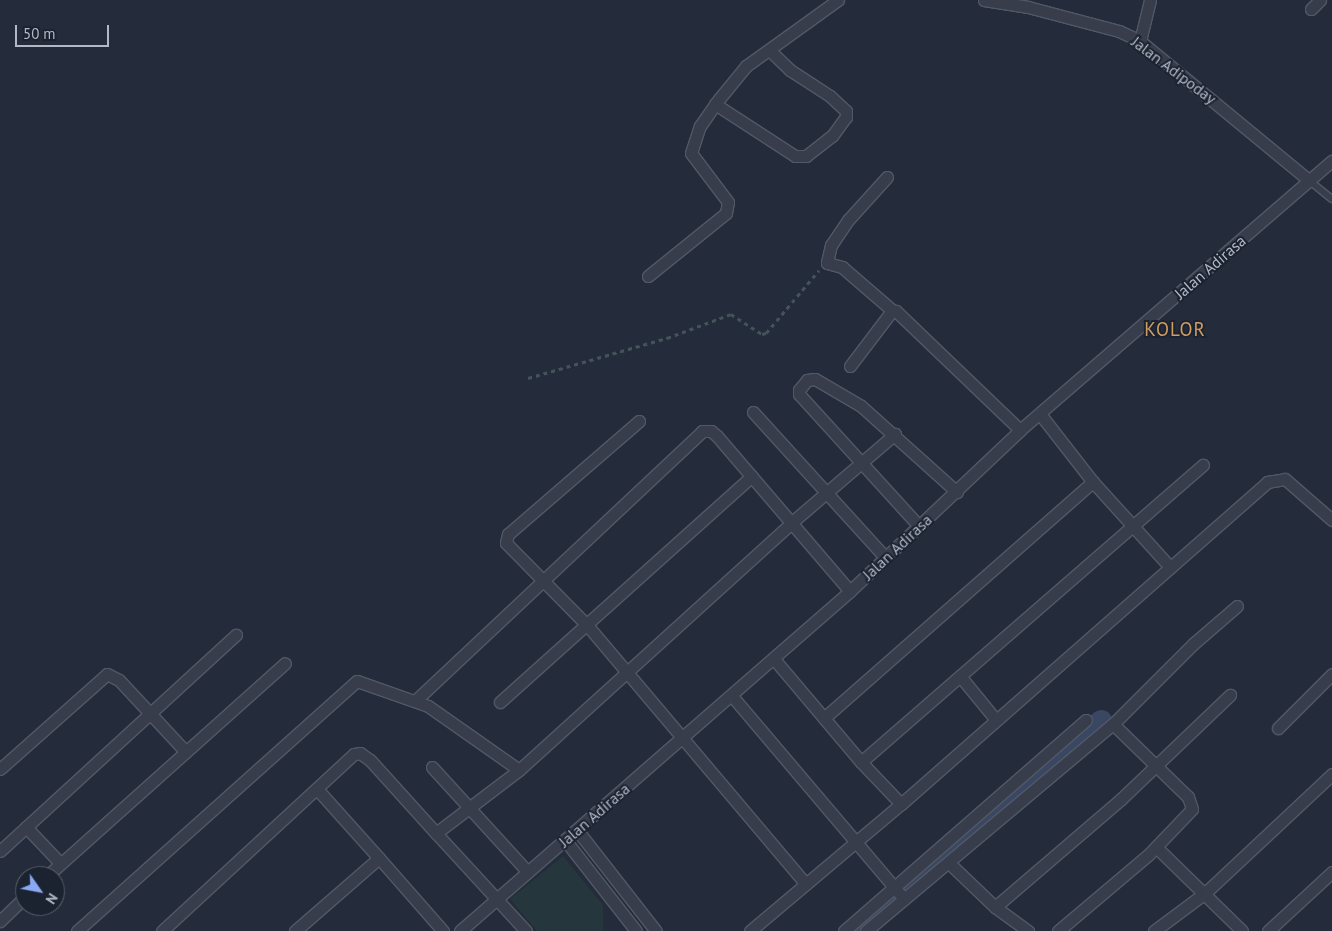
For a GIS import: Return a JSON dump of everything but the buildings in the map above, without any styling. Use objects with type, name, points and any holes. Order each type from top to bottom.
[{"type":"street","points":[[648,276],[726,213],[728,202],[691,154],[700,126],[715,104],[746,66],[838,0]]},
{"type":"street","name":"Jalan Adipoday","points":[[984,0],[1028,7],[1101,26],[1140,41],[1310,181]]},
{"type":"street","points":[[1140,41],[1150,0]]},
{"type":"street","points":[[1311,9],[1320,0]]},
{"type":"street","points":[[715,104],[795,156],[806,156],[832,136],[846,117],[846,111],[830,96],[790,70],[769,50]]},
{"type":"street","name":"Jalan Adirasa","points":[[460,931],[498,900],[850,592],[1020,430],[1332,161]]},
{"type":"street","points":[[887,177],[848,220],[831,245],[827,262],[842,267],[894,311],[1020,430]]},
{"type":"street","points":[[850,366],[894,311]]},
{"type":"street","points":[[919,526],[799,394],[798,390],[807,380],[815,379],[833,387],[895,434],[957,492]]},
{"type":"street","points":[[753,412],[885,557]]},
{"type":"street","points":[[1040,414],[1092,482],[1170,567]]},
{"type":"street","points":[[639,421],[505,538],[508,546],[587,625],[806,884]]},
{"type":"street","points":[[416,700],[702,431],[714,433],[850,592]]},
{"type":"street","points":[[436,833],[472,808],[519,770],[627,674],[791,523],[895,434]]},
{"type":"street","points":[[861,762],[1133,528],[1203,465]]},
{"type":"street","points":[[500,702],[752,476]]},
{"type":"street","points":[[750,931],[901,804],[1267,482],[1285,479],[1332,520]]},
{"type":"street","points":[[824,718],[1092,482]]},
{"type":"street","points":[[866,931],[1113,724],[1193,644],[1237,606]]},
{"type":"street","points":[[0,851],[236,635]]},
{"type":"street","points":[[774,659],[861,762],[901,804]]},
{"type":"street","points":[[57,866],[285,663]]},
{"type":"street","points":[[0,769],[107,674],[114,675],[152,713],[186,752]]},
{"type":"street","points":[[1278,728],[1332,674]]},
{"type":"street","points":[[960,676],[996,720]]},
{"type":"street","points":[[77,931],[354,683],[360,680],[416,700],[519,770]]},
{"type":"street","points":[[995,908],[1154,767],[1230,695]]},
{"type":"street","points":[[732,696],[904,898]]},
{"type":"street","points":[[844,931],[893,886],[1086,720]]},
{"type":"street","points":[[1058,931],[1156,847],[1192,809],[1188,797],[1154,767],[1113,724]]},
{"type":"street","points":[[162,931],[354,754],[360,753],[370,760],[526,931]]},
{"type":"street","points":[[432,767],[472,808],[528,872]]},
{"type":"street","points":[[1154,931],[1205,893],[1332,774]]},
{"type":"street","points":[[317,788],[443,931]]},
{"type":"street","points":[[26,827],[60,863]]},
{"type":"street","points":[[577,830],[656,931]]},
{"type":"street","points":[[565,840],[636,931]]},
{"type":"street","points":[[1156,847],[1242,931]]},
{"type":"street","points":[[295,931],[379,858]]},
{"type":"street","points":[[949,863],[995,908],[1028,931]]},
{"type":"street","points":[[1268,931],[1332,872]]},
{"type":"street","points":[[0,921],[15,907]]},
{"type":"lane","points":[[1310,181],[1332,199]]},
{"type":"path","points":[[528,378],[638,347],[731,314],[762,334],[766,333],[827,262]]},
{"type":"shaded area","points":[[563,856],[603,905],[603,931],[537,931],[510,899]]},
{"type":"waterway","points":[[852,931],[1101,721]]},
{"type":"district","name":"KOLOR","points":[[1175,330]]}]
